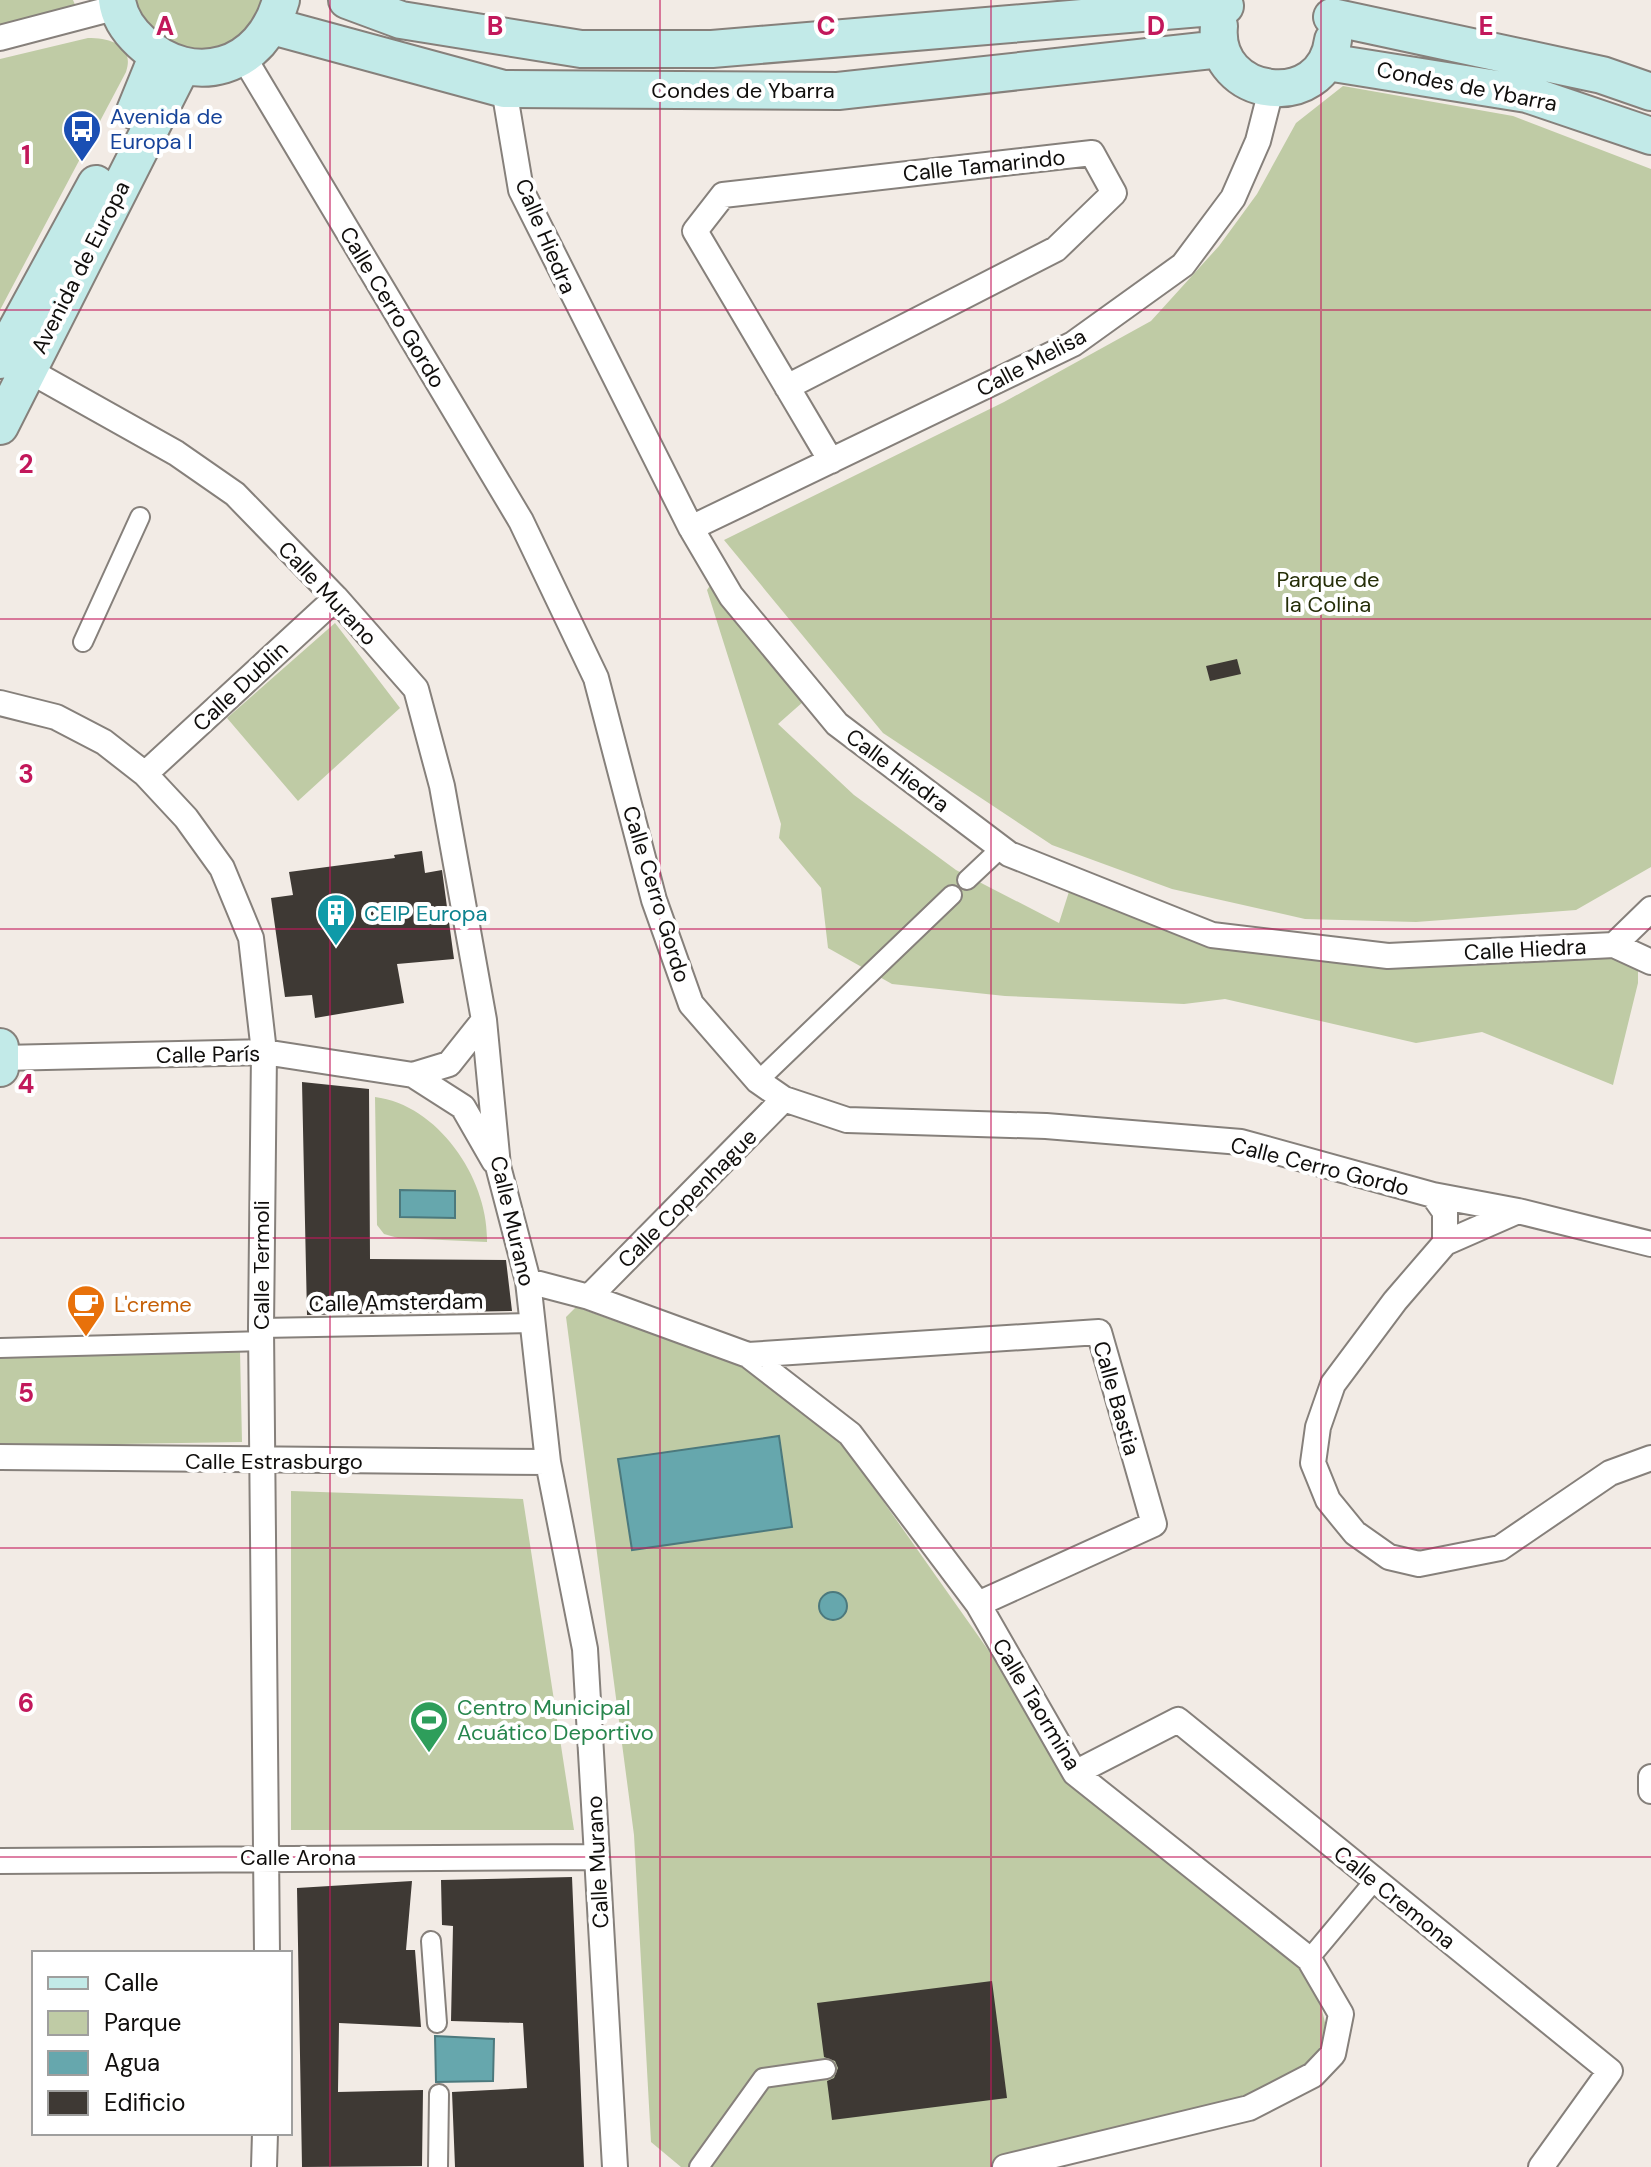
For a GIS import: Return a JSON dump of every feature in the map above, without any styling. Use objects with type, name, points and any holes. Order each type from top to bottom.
[{"type":"main road","name":"Condes de Ybarra","points":[[347,0],[401,20],[581,49],[712,49],[1227,3]]},
{"type":"main road","points":[[118,3],[129,31],[169,61],[195,69],[220,66],[243,56],[276,13]]},
{"type":"main road","points":[[1227,3],[1218,35],[1228,65],[1240,77],[1271,90],[1297,87],[1319,72],[1327,62],[1332,48],[1328,8]]},
{"type":"main road","name":"Condes de Ybarra","points":[[1328,8],[1602,75],[1651,92]]},
{"type":"main road","name":"Condes de Ybarra","points":[[276,13],[504,89],[838,91],[1221,49]]},
{"type":"main road","name":"Avenida de Europa","points":[[0,426],[14,365],[169,61]]},
{"type":"main road","name":"Condes de Ybarra","points":[[1327,62],[1527,94],[1651,136]]},
{"type":"street","points":[[0,38],[118,3]]},
{"type":"street","name":"Calle Cerro Gordo","points":[[243,56],[521,521],[596,678],[654,900],[691,1004],[758,1081],[784,1099],[847,1120],[1046,1126],[1241,1142],[1433,1195],[1518,1211],[1651,1244]]},
{"type":"street","name":"Calle Hiedra","points":[[504,89],[521,190],[691,528],[731,596],[837,724],[1001,848],[1212,935],[1388,956],[1614,945],[1651,962]]},
{"type":"street","name":"Calle Melisa","points":[[691,528],[1073,344],[1183,265],[1233,198],[1258,141],[1271,90]]},
{"type":"street","name":"Calle Tamarindo","points":[[787,387],[1056,249],[1114,193],[1092,153],[723,195],[695,231],[787,387],[831,461]]},
{"type":"street","name":"Calle Murano","points":[[14,365],[176,453],[235,494],[336,598],[416,689],[442,786],[484,1020],[498,1166],[528,1281],[548,1462],[585,1649],[615,2167]]},
{"type":"street","points":[[83,642],[140,517]]},
{"type":"street","name":"Calle Dublin","points":[[145,774],[336,598]]},
{"type":"street","name":"Calle Termoli","points":[[0,703],[56,717],[104,742],[145,774],[186,818],[222,868],[251,938],[264,1052],[261,1335],[267,1951]]},
{"type":"street","points":[[967,880],[1001,848]]},
{"type":"street","points":[[758,1081],[952,895]]},
{"type":"street","points":[[1614,945],[1651,909]]},
{"type":"street","name":"Calle París","points":[[413,1075],[449,1064],[484,1020]]},
{"type":"street","name":"Calle París","points":[[1,1058],[264,1052],[413,1075],[463,1107],[498,1166]]},
{"type":"street","name":"Calle Copenhague","points":[[589,1297],[784,1099]]},
{"type":"street","points":[[1433,1195],[1445,1212],[1445,1243]]},
{"type":"street","points":[[1518,1211],[1445,1243],[1395,1301],[1333,1384],[1318,1427],[1313,1463],[1328,1500],[1355,1533],[1389,1557],[1419,1564],[1500,1548],[1610,1473],[1651,1458]]},
{"type":"street","name":"Calle Taormina","points":[[528,1281],[589,1297],[748,1355],[850,1434],[978,1604],[1075,1773],[1309,1959],[1341,2014],[1333,2054],[1313,2075],[1249,2108],[1005,2167]]},
{"type":"street","name":"Calle Amsterdam","points":[[0,1348],[533,1323]]},
{"type":"street","name":"Calle Bastia","points":[[748,1355],[1099,1332],[1154,1524],[978,1604]]},
{"type":"street","name":"Calle Estrasburgo","points":[[0,1457],[264,1462],[548,1462]]},
{"type":"street","name":"Calle Cremona","points":[[1075,1773],[1178,1720],[1610,2071],[1541,2167]]},
{"type":"street","points":[[1651,1777],[1651,1791]]},
{"type":"street","name":"Calle Arona","points":[[0,1861],[597,1857]]},
{"type":"street","points":[[1309,1959],[1375,1880]]},
{"type":"street","points":[[431,1941],[437,2023]]},
{"type":"street","points":[[699,2167],[763,2078],[826,2069]]},
{"type":"street","points":[[438,2167],[439,2094]]},
{"type":"street","points":[[264,2167],[265,2135]]},
{"type":"green space","points":[[0,0],[73,0],[76,7],[0,26]]},
{"type":"green space","points":[[117,0],[281,0],[272,26],[195,69]]},
{"type":"green space","points":[[88,38],[112,42],[124,49],[128,63],[126,72],[0,310],[0,59]]},
{"type":"green space","name":"Parque de la Colina","points":[[1343,86],[1513,116],[1651,169],[1651,867],[1576,910],[1416,922],[1305,919],[1172,889],[1052,845],[883,733],[724,540],[1004,402],[1151,321],[1219,246],[1257,194],[1296,123]]},
{"type":"green space","points":[[718,574],[812,694],[778,724],[854,795],[956,870],[1059,923],[1073,879],[1212,935],[1388,956],[1614,945],[1638,958],[1638,983],[1613,1085],[1482,1032],[1416,1043],[1225,999],[1184,1004],[1005,996],[892,984],[828,948],[821,888],[779,838],[781,824],[707,590]]},
{"type":"green space","points":[[335,623],[400,708],[298,801],[227,718]]},
{"type":"green space","points":[[375,1097],[398,1103],[420,1114],[456,1149],[479,1194],[487,1242],[398,1238],[384,1234],[377,1225]]},
{"type":"green space","points":[[576,1307],[744,1367],[840,1440],[1075,1773],[1309,1959],[1333,2054],[1249,2108],[1005,2167],[681,2167],[651,2142],[634,1835],[566,1317]]},
{"type":"green space","points":[[240,1351],[242,1442],[0,1446],[0,1354]]},
{"type":"green space","points":[[291,1491],[523,1499],[574,1830],[291,1830]]},
{"type":"water","points":[[400,1190],[455,1191],[455,1218],[400,1217]]},
{"type":"water","points":[[779,1436],[792,1527],[632,1550],[618,1459]]},
{"type":"water","points":[[833,1592],[843,1596],[847,1606],[843,1616],[833,1620],[823,1616],[819,1606],[823,1596]]},
{"type":"water","points":[[435,2036],[494,2039],[493,2081],[436,2082]]},
{"type":"building","points":[[1237,659],[1241,674],[1210,681],[1206,666]]},
{"type":"building","name":"CEIP Europa","points":[[422,851],[425,873],[442,870],[454,959],[397,964],[404,1003],[315,1018],[312,995],[285,997],[271,898],[293,895],[289,872],[395,858],[394,855]]},
{"type":"building","points":[[302,1082],[369,1089],[370,1259],[506,1260],[512,1311],[307,1315]]},
{"type":"building","points":[[572,1877],[584,2167],[455,2167],[452,2092],[527,2088],[523,2023],[451,2021],[453,1926],[442,1925],[441,1880]]},
{"type":"building","points":[[412,1881],[406,1950],[415,1950],[421,2027],[339,2023],[338,2092],[423,2090],[422,2166],[302,2167],[297,1888]]},
{"type":"building","points":[[992,1981],[1007,2098],[832,2120],[827,2081],[834,2078],[838,2068],[835,2061],[824,2057],[817,2003]]},
{"type":"place","name":"Avenida de Europa I","points":[[82,163]]},
{"type":"place","name":"CEIP Europa","points":[[336,947]]},
{"type":"place","name":"L'creme","points":[[86,1338]]},
{"type":"place","name":"Centro Municipal Acuático Deportivo","points":[[429,1754]]}]
